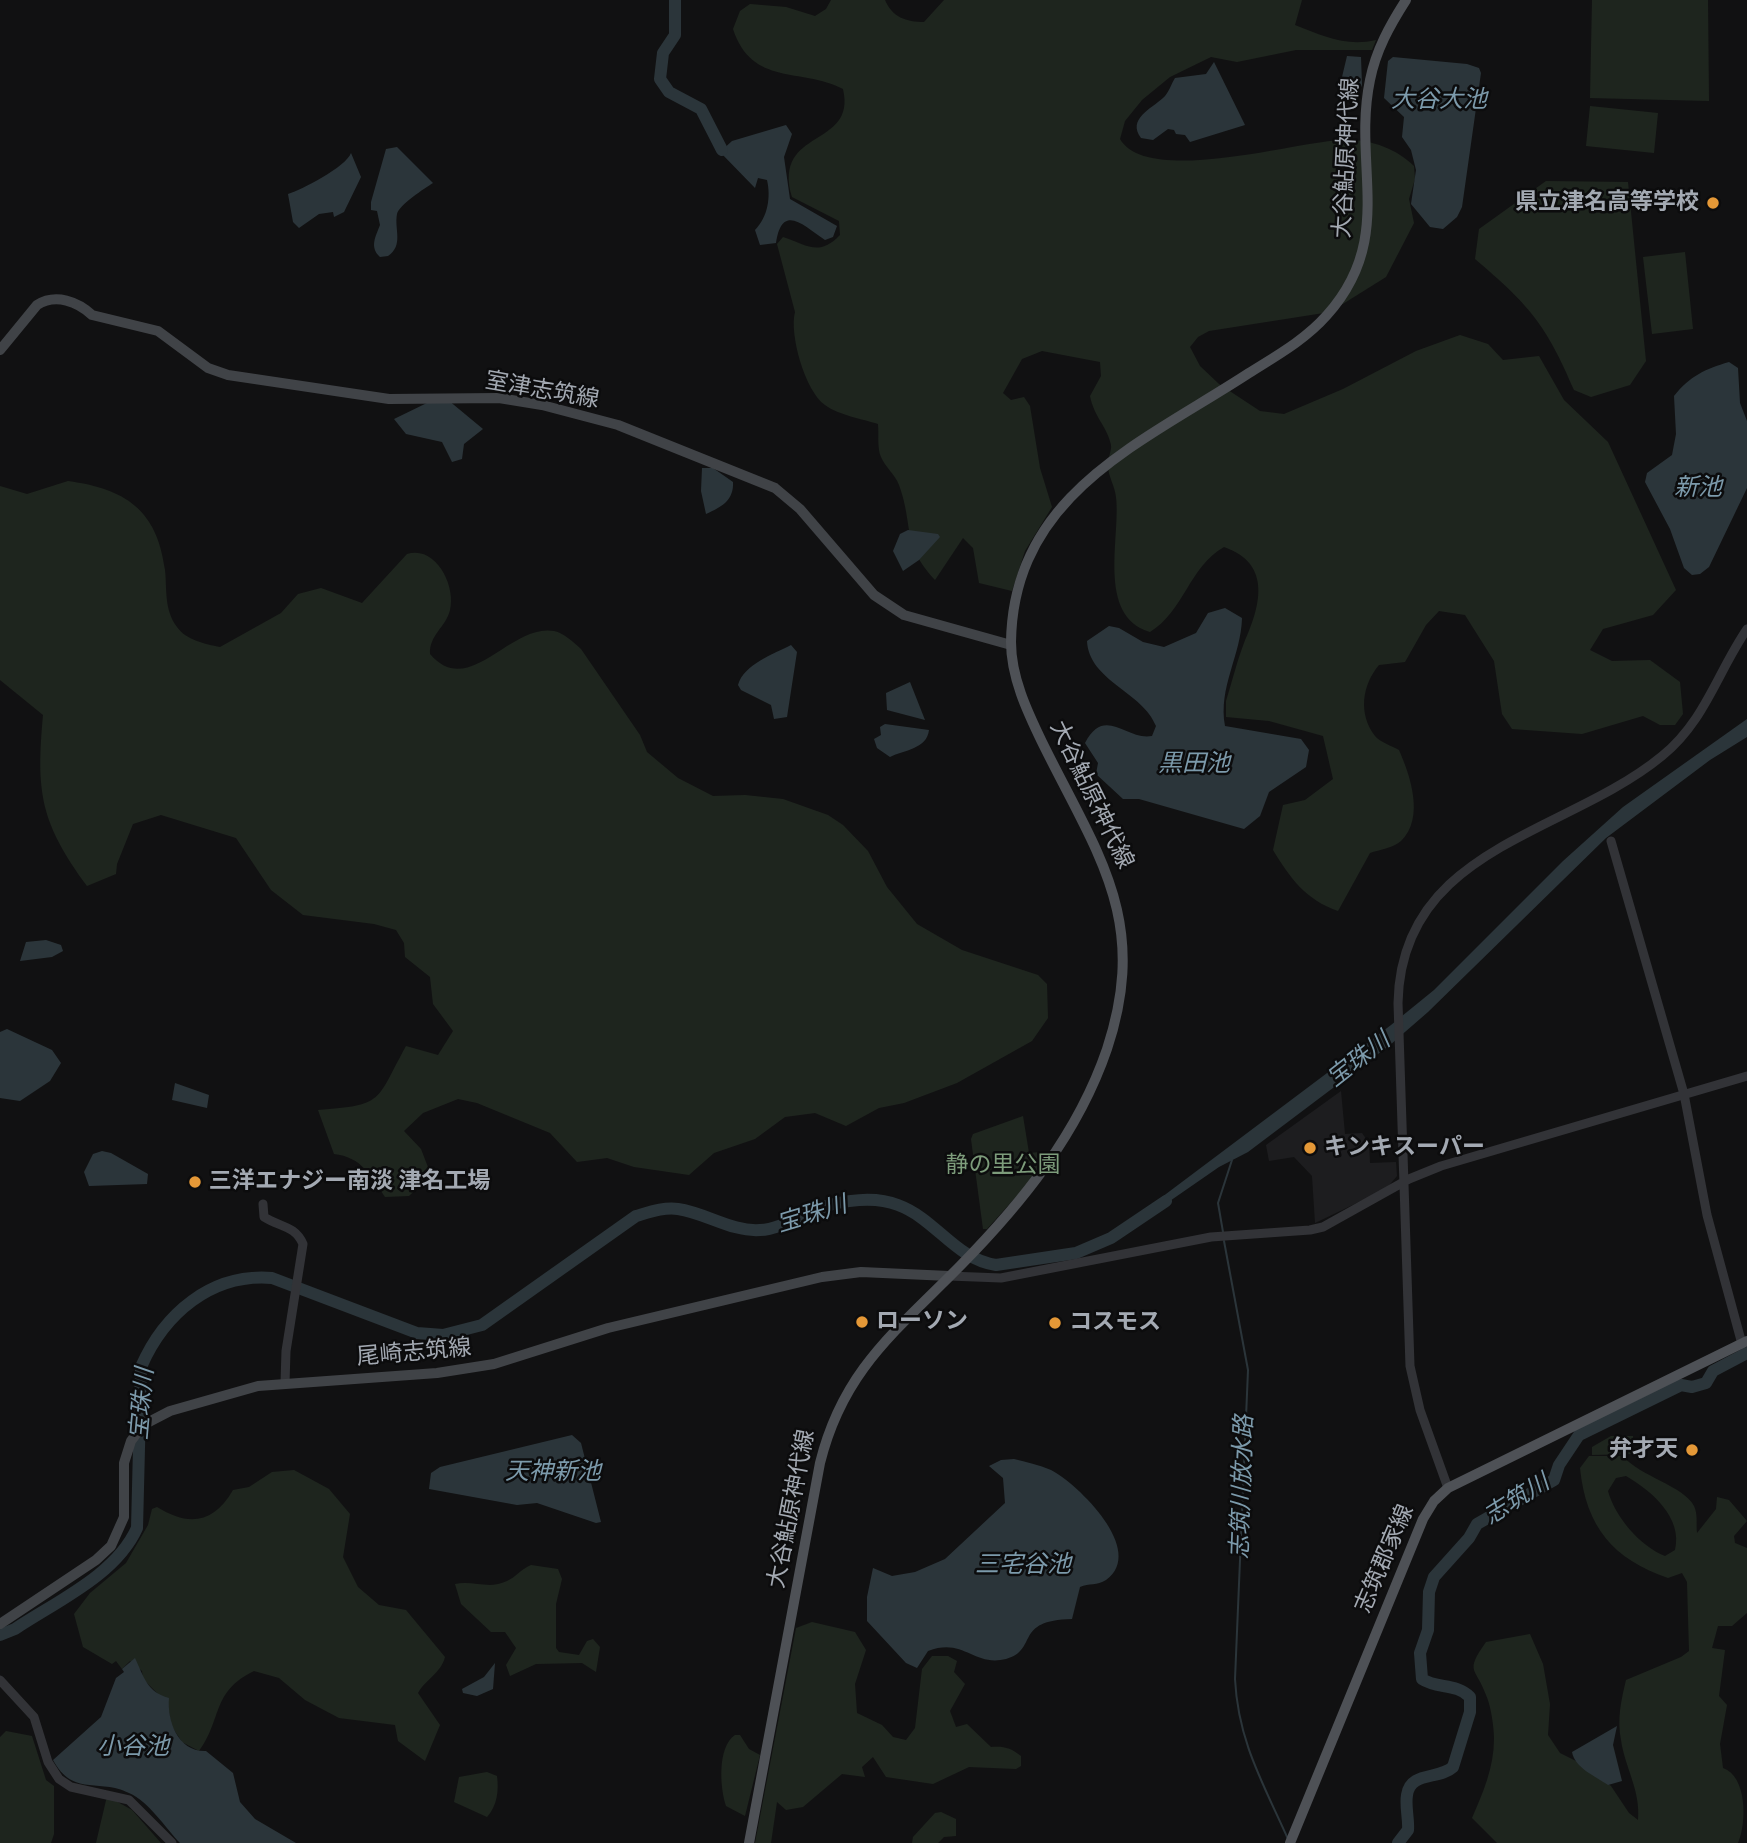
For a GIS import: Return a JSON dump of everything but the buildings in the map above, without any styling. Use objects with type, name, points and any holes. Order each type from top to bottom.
[{"type":"main road","name":"大谷鮎原神代線","points":[[749,1843],[820,1463],[831,1423],[863,1366],[962,1264],[1042,1173],[1077,1117],[1107,1048],[1124,973],[1123,937],[1107,871],[1023,698],[1011,645],[1019,582],[1037,540],[1056,510],[1097,472],[1302,338],[1343,296],[1358,265],[1368,217],[1366,113],[1370,79],[1385,35],[1406,0]]},
{"type":"main road","name":"室津志筑線","points":[[0,350],[42,301],[68,300],[85,307],[93,315],[158,331],[208,368],[228,375],[389,399],[499,398],[618,425],[775,488],[800,509],[874,595],[904,615],[1011,645]]},
{"type":"main road","name":"尾崎志筑線","points":[[0,1624],[96,1560],[111,1546],[124,1517],[124,1462],[131,1441],[143,1425],[170,1411],[258,1386],[437,1373],[482,1367],[608,1328],[822,1277],[861,1272],[949,1276]]},
{"type":"main road","name":"志筑郡家線","points":[[1290,1843],[1423,1519],[1434,1501],[1448,1489],[1745,1343]]},
{"type":"street","points":[[1448,1489],[1420,1410],[1410,1366],[1398,1012],[1401,971],[1410,938],[1426,909],[1442,890],[1484,857],[1631,777],[1661,757],[1684,737],[1700,717],[1747,629]]},
{"type":"street","points":[[1611,841],[1684,1094],[1707,1215],[1745,1343]]},
{"type":"street","points":[[949,1276],[1001,1278],[1212,1237],[1323,1227],[1404,1183],[1469,1157],[1747,1076]]},
{"type":"street","points":[[263,1204],[264,1217],[299,1234],[303,1244],[300,1280],[286,1351],[285,1383]]},
{"type":"street","points":[[0,1680],[34,1717],[48,1762],[59,1779],[71,1787],[129,1800],[172,1843]]},
{"type":"shaded area","name":"キンキスーパー","points":[[1341,1091],[1345,1134],[1362,1133],[1369,1143],[1370,1163],[1396,1162],[1397,1176],[1386,1189],[1315,1223],[1312,1176],[1294,1157],[1269,1161],[1266,1145]]},
{"type":"green space","points":[[831,0],[885,0],[900,17],[924,22],[944,0],[1302,0],[1295,25],[1345,41],[1376,40],[1372,50],[1296,50],[1237,62],[1211,57],[1170,77],[1142,100],[1125,121],[1120,139],[1135,153],[1159,159],[1223,158],[1319,142],[1351,140],[1390,149],[1414,166],[1415,179],[1409,199],[1414,223],[1386,277],[1330,312],[1209,331],[1198,337],[1190,347],[1200,366],[1219,384],[1260,411],[1284,414],[1343,389],[1416,351],[1460,335],[1488,344],[1503,360],[1539,356],[1564,400],[1608,442],[1676,590],[1653,615],[1603,629],[1590,650],[1612,661],[1650,660],[1680,682],[1683,714],[1675,725],[1660,725],[1643,716],[1582,734],[1512,729],[1502,714],[1494,661],[1465,615],[1439,611],[1426,625],[1405,662],[1379,665],[1369,681],[1364,700],[1366,718],[1377,738],[1399,750],[1411,784],[1414,809],[1408,832],[1401,841],[1370,853],[1338,911],[1317,901],[1300,887],[1273,850],[1283,805],[1305,800],[1333,779],[1323,736],[1269,721],[1226,717],[1226,701],[1258,601],[1256,575],[1250,564],[1224,547],[1202,566],[1171,613],[1150,632],[1133,623],[1123,610],[1117,593],[1115,573],[1117,514],[1115,493],[1108,470],[1111,445],[1090,396],[1101,376],[1100,362],[1042,351],[1022,359],[1003,393],[1011,400],[1024,397],[1030,406],[1040,468],[1052,507],[1025,551],[1012,591],[979,583],[973,548],[963,538],[935,580],[917,555],[899,485],[880,453],[878,424],[830,408],[811,388],[800,362],[794,334],[795,312],[777,244],[783,237],[806,246],[826,246],[840,235],[839,221],[792,197],[789,175],[794,159],[803,148],[838,121],[844,108],[843,89],[827,82],[765,68],[752,60],[741,47],[733,29],[740,11],[750,4],[786,7],[815,16],[826,9]]},
{"type":"green space","points":[[1592,0],[1708,0],[1709,101],[1590,98]]},
{"type":"green space","points":[[1590,106],[1658,113],[1654,153],[1586,146]]},
{"type":"green space","points":[[1546,181],[1628,182],[1646,361],[1630,385],[1591,397],[1574,390],[1554,348],[1534,317],[1523,303],[1475,259],[1479,229]]},
{"type":"green space","points":[[1685,252],[1693,329],[1652,334],[1643,257]]},
{"type":"green space","points":[[68,481],[106,490],[122,497],[146,517],[161,549],[168,607],[173,620],[185,635],[214,646],[220,647],[281,613],[298,594],[321,588],[362,603],[407,554],[427,556],[442,570],[450,590],[450,610],[430,647],[430,654],[445,666],[460,669],[475,665],[522,638],[538,632],[554,631],[568,638],[581,649],[640,735],[647,752],[678,778],[713,796],[745,795],[783,799],[828,815],[843,825],[868,851],[887,887],[917,924],[962,950],[1038,975],[1047,984],[1048,1018],[1032,1041],[957,1083],[904,1103],[879,1108],[846,1126],[815,1113],[785,1117],[755,1139],[714,1153],[689,1175],[634,1167],[607,1158],[577,1162],[550,1133],[477,1103],[458,1099],[423,1113],[404,1131],[421,1149],[431,1175],[409,1196],[385,1197],[364,1168],[351,1159],[334,1154],[318,1110],[356,1106],[376,1097],[406,1046],[438,1055],[453,1031],[433,1004],[430,977],[405,957],[404,943],[396,930],[374,924],[303,915],[271,890],[236,838],[161,815],[133,824],[117,864],[116,874],[87,886],[59,843],[41,786],[43,715],[0,680],[0,486],[27,494]]},
{"type":"green space","name":"静の里公園","points":[[1023,1116],[1029,1153],[1051,1151],[1032,1179],[987,1229],[983,1229],[971,1139],[973,1134]]},
{"type":"green space","points":[[1611,1436],[1633,1436],[1633,1454],[1592,1455],[1592,1447]]},
{"type":"green space","points":[[1589,1456],[1623,1456],[1639,1469],[1689,1499],[1695,1509],[1697,1533],[1716,1509],[1717,1497],[1729,1500],[1747,1521],[1734,1536],[1735,1543],[1747,1548],[1747,1613],[1732,1626],[1718,1626],[1712,1648],[1725,1650],[1719,1696],[1727,1705],[1720,1744],[1723,1768],[1737,1780],[1743,1801],[1743,1824],[1738,1843],[1497,1843],[1472,1818],[1484,1789],[1494,1749],[1493,1723],[1489,1705],[1474,1670],[1475,1659],[1486,1642],[1530,1634],[1543,1664],[1550,1704],[1548,1735],[1560,1753],[1588,1767],[1611,1786],[1629,1813],[1638,1820],[1635,1789],[1620,1732],[1626,1680],[1681,1657],[1689,1651],[1687,1582],[1682,1573],[1668,1578],[1632,1561],[1606,1538],[1589,1507],[1580,1468]],"holes":[[[1626,1476],[1646,1489],[1670,1516],[1676,1538],[1675,1550],[1665,1556],[1630,1530],[1611,1501],[1608,1491],[1616,1478]]]},
{"type":"green space","points":[[294,1470],[329,1489],[350,1514],[343,1557],[358,1587],[379,1605],[406,1610],[445,1657],[418,1693],[440,1725],[425,1761],[398,1741],[395,1725],[339,1718],[305,1700],[279,1678],[254,1671],[240,1679],[224,1697],[212,1728],[199,1751],[182,1742],[171,1725],[168,1704],[143,1679],[142,1671],[130,1661],[122,1669],[116,1661],[112,1664],[83,1647],[74,1614],[90,1593],[126,1563],[148,1525],[152,1509],[157,1507],[180,1517],[200,1518],[218,1509],[233,1490],[249,1487],[272,1472]]},
{"type":"green space","points":[[531,1565],[558,1569],[562,1579],[556,1604],[556,1648],[559,1652],[579,1655],[587,1641],[593,1639],[600,1647],[596,1672],[582,1663],[536,1664],[510,1676],[506,1665],[516,1648],[505,1632],[491,1632],[461,1604],[455,1584],[500,1584]]},
{"type":"green space","points":[[812,1622],[855,1632],[866,1650],[855,1684],[857,1713],[882,1725],[893,1737],[906,1740],[915,1728],[922,1669],[932,1656],[948,1656],[957,1661],[954,1672],[965,1684],[950,1711],[956,1727],[967,1724],[991,1747],[1004,1747],[1014,1751],[1021,1756],[1021,1766],[1016,1769],[969,1767],[933,1784],[886,1777],[873,1757],[862,1767],[865,1777],[842,1774],[803,1807],[786,1810],[777,1802],[771,1843],[755,1843],[796,1628]]},
{"type":"green space","points":[[6,1731],[32,1736],[46,1780],[54,1786],[54,1834],[51,1843],[0,1843],[0,1737]]},
{"type":"green space","points":[[735,1735],[740,1735],[749,1749],[760,1755],[745,1816],[726,1806],[722,1789],[725,1749]]},
{"type":"green space","points":[[487,1772],[497,1776],[498,1787],[495,1803],[487,1817],[454,1802],[459,1777]]},
{"type":"green space","points":[[107,1796],[132,1810],[161,1843],[96,1843]]},
{"type":"green space","points":[[941,1812],[956,1819],[956,1836],[944,1837],[938,1843],[912,1843],[913,1837],[935,1813]]},
{"type":"water","points":[[1347,56],[1361,57],[1362,85],[1357,97],[1348,95],[1342,77]]},
{"type":"water","name":"大谷大池","points":[[1393,57],[1467,64],[1479,68],[1481,73],[1462,207],[1457,217],[1443,229],[1430,227],[1411,204],[1416,170],[1411,150],[1402,137],[1404,117],[1384,98],[1388,61]]},
{"type":"water","points":[[1214,62],[1245,125],[1190,142],[1185,135],[1168,129],[1153,140],[1141,138],[1137,131],[1139,120],[1165,96],[1175,78],[1206,74]]},
{"type":"water","points":[[786,125],[792,134],[784,157],[790,199],[837,226],[833,237],[825,240],[802,224],[789,220],[783,223],[776,243],[760,245],[755,230],[763,219],[767,206],[767,180],[758,178],[755,188],[720,152],[732,141]]},
{"type":"water","points":[[397,147],[433,183],[399,210],[396,220],[396,247],[388,256],[380,257],[374,245],[380,225],[377,211],[371,210],[371,202],[386,149]]},
{"type":"water","points":[[351,153],[361,177],[344,212],[334,217],[333,212],[319,214],[299,228],[293,222],[288,194],[332,171]]},
{"type":"water","name":"新池","points":[[1729,362],[1738,368],[1740,403],[1747,421],[1747,488],[1709,567],[1700,574],[1692,575],[1684,568],[1670,529],[1645,482],[1647,473],[1672,455],[1676,434],[1674,396],[1698,374]]},
{"type":"water","points":[[448,400],[483,429],[464,444],[462,459],[452,462],[442,442],[406,434],[394,419],[431,401]]},
{"type":"water","points":[[702,468],[713,468],[733,482],[726,502],[706,514],[701,491]]},
{"type":"water","points":[[908,530],[938,534],[940,537],[919,560],[903,571],[893,551],[900,534]]},
{"type":"water","name":"黒田池","points":[[1225,608],[1242,618],[1227,685],[1225,726],[1301,739],[1309,750],[1306,767],[1269,792],[1260,816],[1244,829],[1139,799],[1123,799],[1096,774],[1098,763],[1085,743],[1093,732],[1108,725],[1142,736],[1152,736],[1156,726],[1140,704],[1106,677],[1097,666],[1090,655],[1087,641],[1109,626],[1119,628],[1143,642],[1164,647],[1196,633],[1208,613]]},
{"type":"water","points":[[791,645],[797,652],[787,717],[774,719],[771,705],[741,690],[738,685],[753,665]]},
{"type":"water","points":[[910,682],[925,720],[887,710],[886,693]]},
{"type":"water","name":"宝珠川","points":[[1747,719],[1747,737],[1710,760],[1606,838],[1428,1012],[1390,1045],[1248,1152],[1219,1167],[1154,1212],[1154,1203],[1434,990],[1563,861],[1623,807]]},
{"type":"water","points":[[885,724],[929,730],[919,745],[890,757],[877,748],[874,739],[881,735],[880,727]]},
{"type":"water","points":[[46,940],[61,945],[63,951],[52,957],[20,961],[26,942]]},
{"type":"water","points":[[7,1029],[52,1050],[61,1063],[50,1081],[20,1101],[0,1098],[0,1032]]},
{"type":"water","points":[[175,1083],[209,1095],[207,1108],[172,1100]]},
{"type":"water","points":[[102,1151],[111,1153],[148,1174],[147,1184],[89,1186],[84,1172],[93,1154]]},
{"type":"water","name":"天神新池","points":[[572,1435],[581,1443],[601,1522],[596,1523],[537,1503],[517,1505],[429,1489],[431,1473],[440,1467]]},
{"type":"water","name":"三宅谷池","points":[[1014,1459],[1051,1470],[1091,1503],[1114,1536],[1118,1553],[1117,1568],[1103,1582],[1080,1587],[1072,1619],[1041,1624],[1016,1655],[1006,1659],[985,1659],[951,1647],[928,1651],[917,1668],[906,1663],[867,1621],[867,1597],[873,1568],[892,1576],[915,1572],[945,1559],[1005,1503],[1003,1478],[989,1466],[1001,1460]]},
{"type":"water","name":"小谷池","points":[[135,1658],[151,1688],[169,1698],[172,1725],[181,1741],[196,1750],[206,1751],[233,1773],[240,1802],[255,1819],[296,1843],[180,1843],[136,1797],[118,1789],[78,1783],[61,1771],[53,1760],[101,1717],[116,1678]]},
{"type":"water","points":[[495,1663],[493,1689],[477,1696],[463,1693],[462,1689],[484,1677]]},
{"type":"water","points":[[1617,1726],[1613,1745],[1622,1781],[1608,1785],[1581,1767],[1572,1752]]},
{"type":"waterway","points":[[675,0],[675,35],[663,53],[660,79],[669,92],[701,109],[722,150]]},
{"type":"waterway","name":"志筑川放水路","points":[[1223,1232],[1218,1203],[1232,1160]]},
{"type":"waterway","name":"宝珠川","points":[[0,1635],[15,1629],[84,1586],[115,1560],[127,1545],[137,1528],[141,1367],[151,1348],[176,1314],[210,1290],[229,1282],[272,1278],[417,1333],[443,1335],[482,1325],[636,1216],[657,1210],[678,1209],[739,1228],[760,1230],[776,1227],[829,1205],[859,1200],[889,1202],[924,1219],[969,1255],[996,1265],[1076,1253],[1111,1238],[1166,1201]]},
{"type":"waterway","name":"志筑川放水路","points":[[1224,1241],[1248,1370],[1235,1679],[1237,1701],[1253,1761],[1288,1839]]},
{"type":"waterway","name":"志筑川","points":[[1398,1843],[1408,1830],[1409,1787],[1419,1779],[1453,1767],[1470,1712],[1470,1697],[1465,1693],[1422,1679],[1420,1653],[1428,1630],[1429,1592],[1434,1577],[1469,1538],[1477,1524],[1554,1480],[1559,1465],[1579,1435],[1681,1385],[1692,1387],[1706,1383],[1713,1371],[1747,1353]]},
{"type":"place","name":"県立津名高等学校","points":[[1713,203]]},
{"type":"place","name":"キンキスーパー","points":[[1310,1148]]},
{"type":"place","name":"三洋エナジー南淡 津名工場","points":[[195,1182]]},
{"type":"place","name":"ローソン","points":[[862,1322]]},
{"type":"place","name":"コスモス","points":[[1055,1323]]},
{"type":"place","name":"弁才天","points":[[1692,1450]]}]
